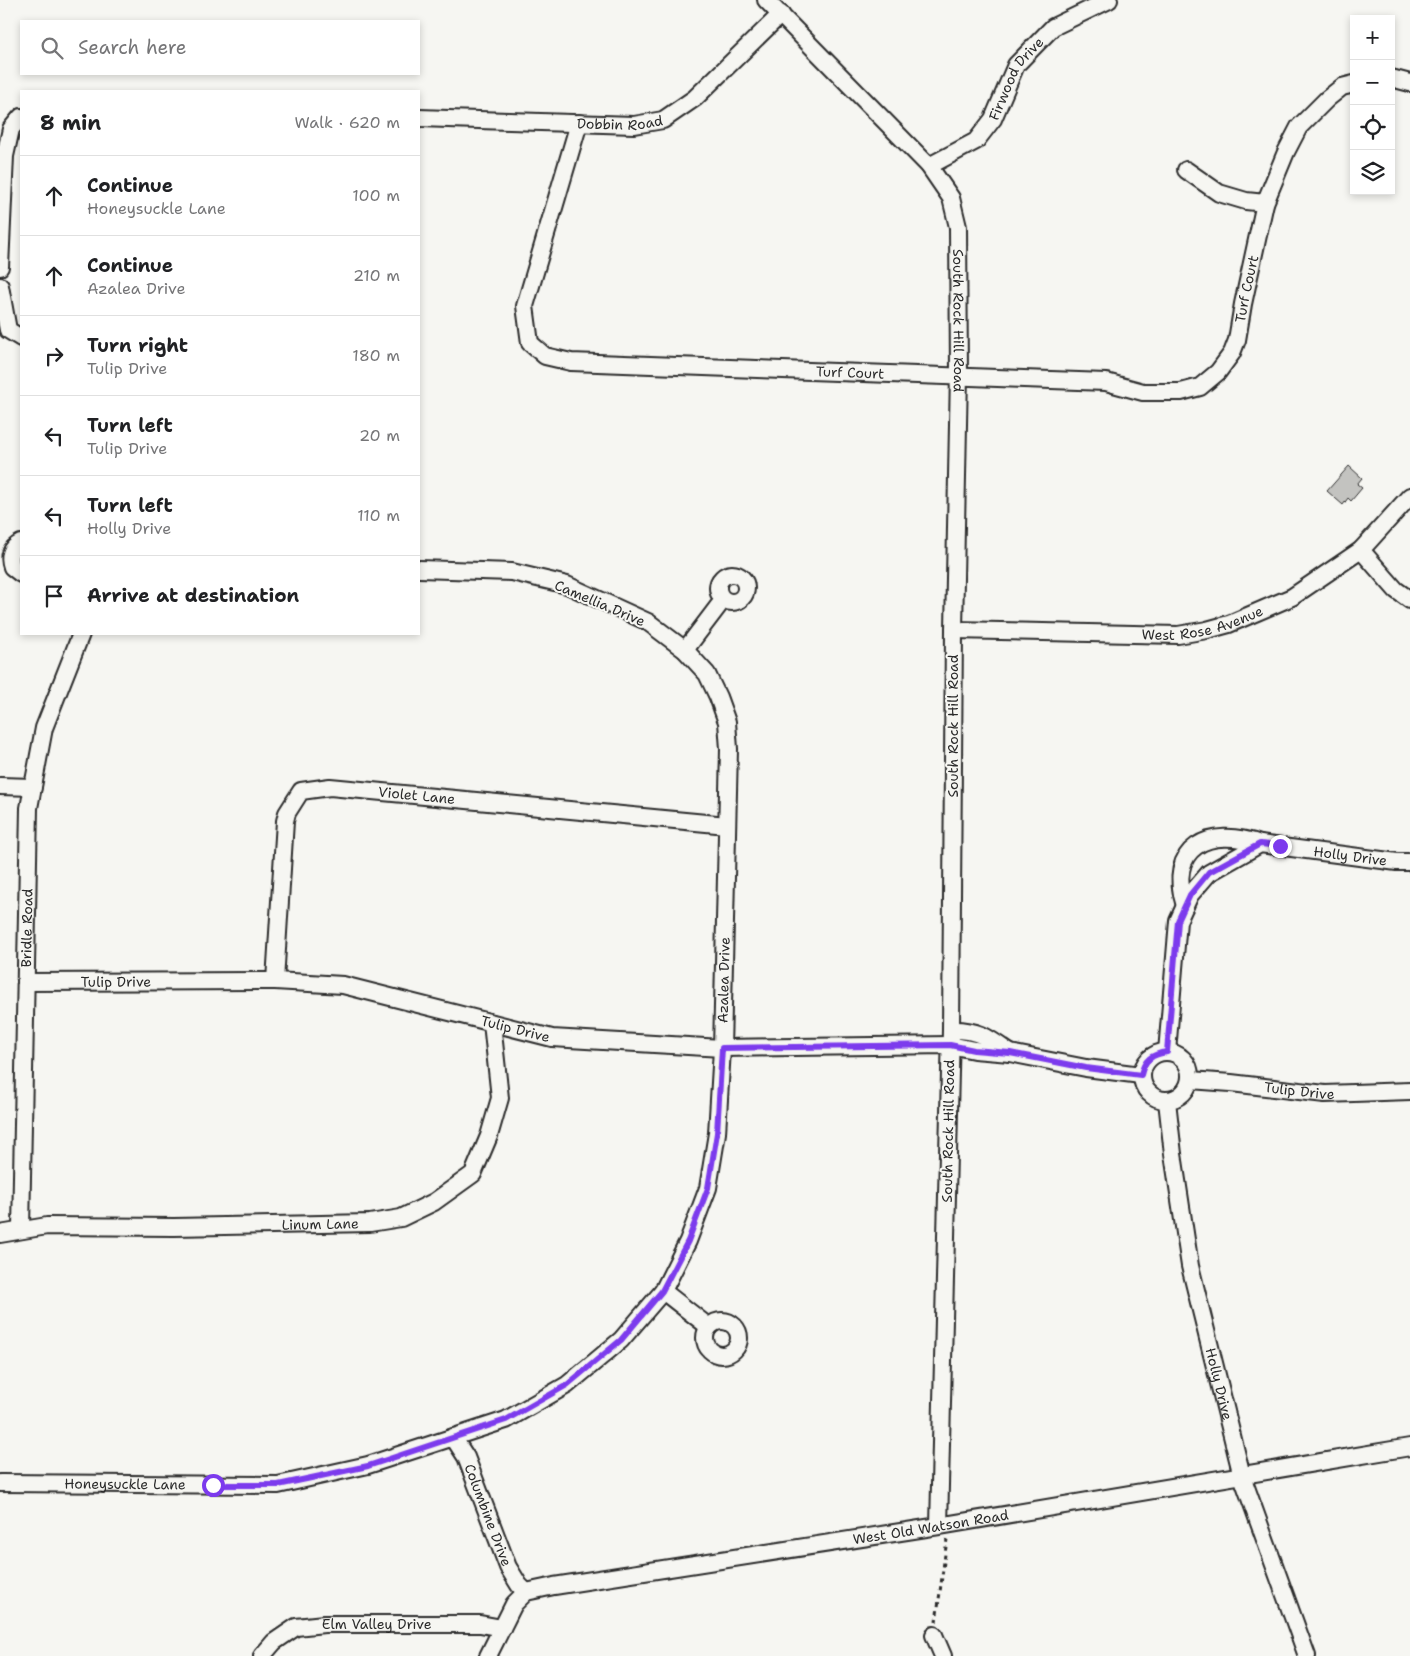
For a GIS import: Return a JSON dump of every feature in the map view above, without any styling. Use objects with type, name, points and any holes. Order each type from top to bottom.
[{"type":"street","name":"South Rock Hill Road","points":[[766,0],[929,166],[951,198],[958,227],[959,377],[954,630],[944,1525]]},
{"type":"street","name":"Firwood Drive","points":[[929,166],[976,141],[993,119],[1016,65],[1053,27],[1109,0]]},
{"type":"street","name":"Dobbin Road","points":[[420,118],[634,125],[663,120],[695,98],[781,14]]},
{"type":"street","points":[[1395,79],[1410,84]]},
{"type":"street","name":"Turf Court","points":[[579,123],[525,306],[530,343],[545,356],[571,362],[1106,382],[1143,392],[1180,392],[1200,387],[1218,372],[1232,353],[1237,340],[1265,203],[1286,152],[1300,127],[1327,99],[1342,87],[1350,85]]},
{"type":"street","points":[[0,267],[5,156],[11,129],[20,118]]},
{"type":"street","points":[[1186,170],[1219,193],[1246,201],[1265,203]]},
{"type":"street","points":[[0,286],[8,330],[20,337]]},
{"type":"street","name":"West Rose Avenue","points":[[954,630],[1178,635],[1229,624],[1292,597],[1360,550],[1410,496]]},
{"type":"street","points":[[20,544],[15,547],[10,556],[12,567],[20,573]]},
{"type":"street","points":[[1360,550],[1396,590],[1410,600]]},
{"type":"street","name":"Camellia Drive","points":[[420,569],[512,572],[567,586],[648,622],[685,650]]},
{"type":"street","points":[[685,650],[723,600]]},
{"type":"street","name":"Bridle Road","points":[[21,1230],[29,808],[44,728],[81,635]]},
{"type":"street","name":"Azalea Drive","points":[[453,1437],[506,1420],[567,1385],[621,1340],[662,1291],[688,1241],[708,1188],[717,1133],[722,1048],[729,749],[727,722],[718,697],[707,674],[685,650]]},
{"type":"street","points":[[0,786],[33,787]]},
{"type":"street","name":"Violet Lane","points":[[275,981],[285,821],[287,813],[301,790],[330,786],[727,825]]},
{"type":"street","name":"Holly Drive","points":[[1185,906],[1180,892],[1179,877],[1182,863],[1189,851],[1211,839],[1222,838],[1250,841],[1260,844],[1397,862],[1410,862]]},
{"type":"street","points":[[1167,1052],[1178,921],[1190,895],[1209,872],[1260,844]]},
{"type":"street","name":"Tulip Drive","points":[[26,982],[275,981],[343,985],[552,1038],[722,1048],[950,1037],[974,1050],[1010,1053],[1086,1068],[1141,1075]]},
{"type":"street","name":"Linum Lane","points":[[0,1234],[47,1226],[174,1228],[370,1223],[402,1218],[434,1202],[473,1174],[489,1136],[500,1098],[492,1023]]},
{"type":"street","points":[[1167,1052],[1182,1058],[1187,1064],[1190,1080],[1188,1088],[1182,1095],[1167,1101],[1159,1100],[1146,1091],[1141,1075],[1147,1061],[1152,1056],[1167,1052]]},
{"type":"street","name":"Tulip Drive","points":[[1190,1080],[1325,1094],[1410,1091]]},
{"type":"street","name":"Holly Drive","points":[[1167,1101],[1190,1266],[1242,1476],[1307,1656]]},
{"type":"street","points":[[662,1291],[709,1327]]},
{"type":"street","name":"Honeysuckle Lane","points":[[0,1483],[278,1485],[368,1466],[453,1437]]},
{"type":"street","name":"Columbine Drive","points":[[453,1437],[466,1457],[508,1568],[518,1585],[526,1592]]},
{"type":"street","name":"West Old Watson Road","points":[[526,1592],[944,1525],[1410,1447]]},
{"type":"street","points":[[488,1656],[514,1604],[526,1592]]},
{"type":"street","name":"Elm Valley Drive","points":[[262,1656],[274,1642],[296,1627],[324,1624],[480,1624],[502,1628]]},
{"type":"street","points":[[934,1635],[943,1656]]},
{"type":"path","points":[[934,1635],[944,1525]]},
{"type":"building","points":[[1349,466],[1362,478],[1357,484],[1362,488],[1351,501],[1348,498],[1343,505],[1327,491]]},
{"type":"route","points":[[213,1485],[278,1485],[368,1466],[506,1420],[567,1385],[621,1340],[662,1291],[688,1241],[708,1188],[717,1133],[722,1048],[950,1045],[974,1050],[1010,1053],[1086,1068],[1141,1075],[1143,1067],[1152,1056],[1167,1052],[1178,921],[1190,895],[1214,868],[1260,844],[1280,846]]}]
